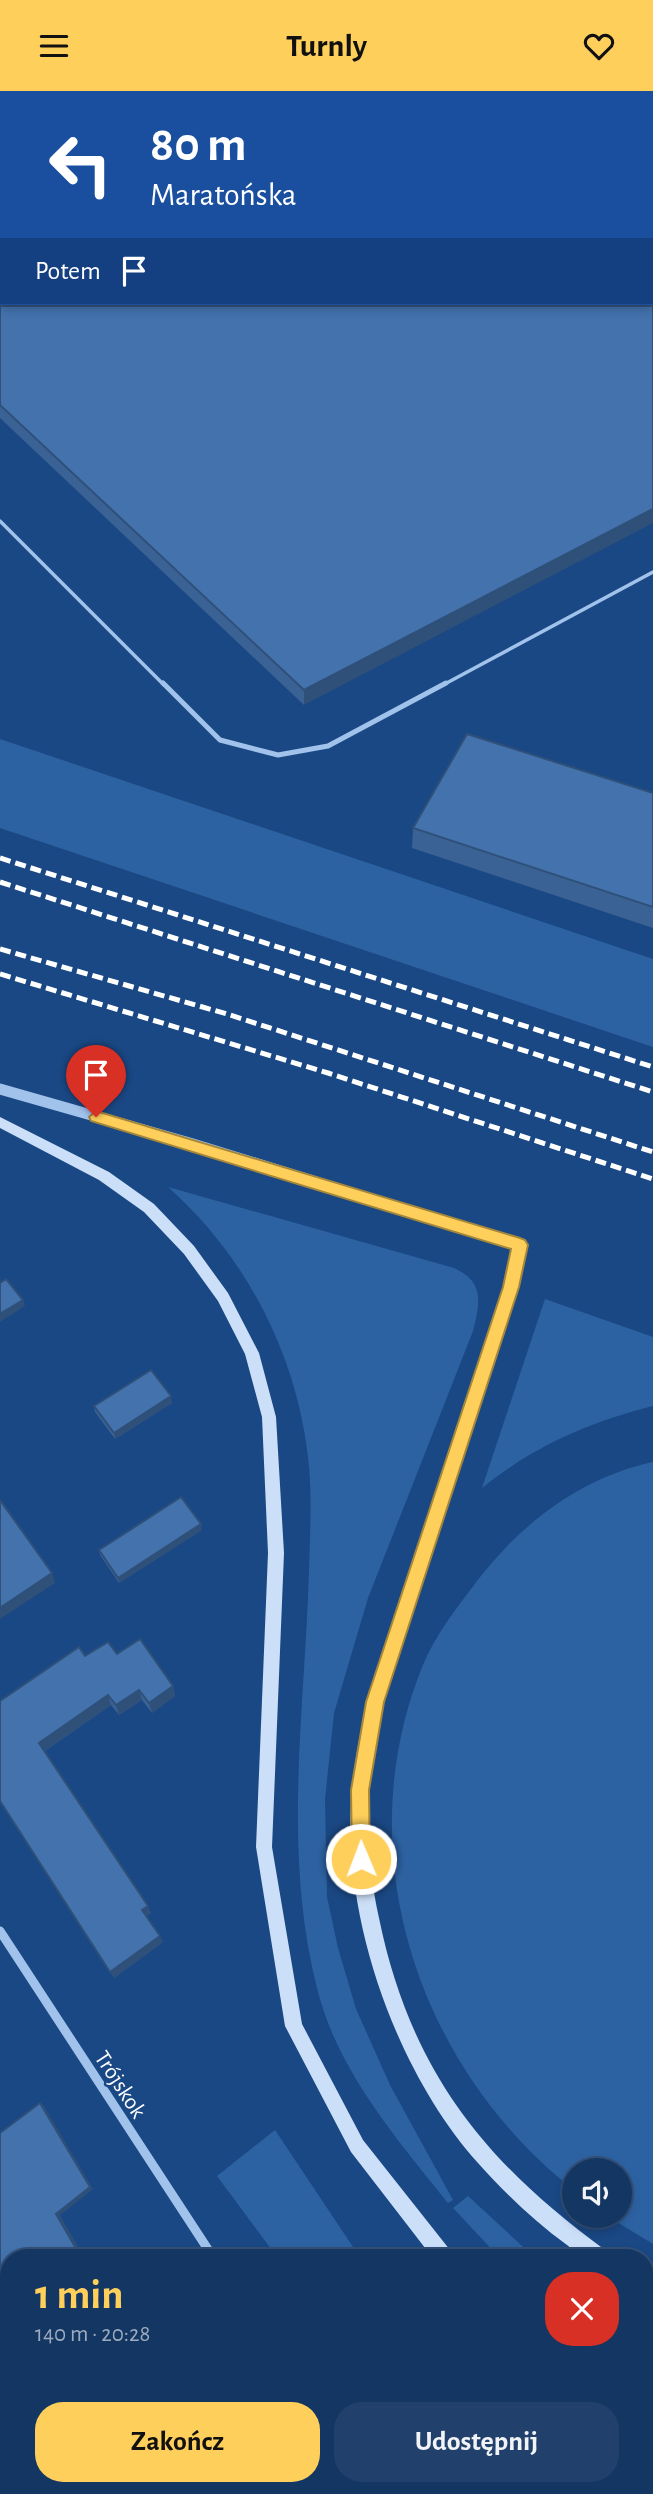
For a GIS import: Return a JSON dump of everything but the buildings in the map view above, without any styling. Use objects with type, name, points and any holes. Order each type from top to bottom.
[{"type":"main road","points":[[0,1122],[104,1176],[149,1208],[189,1250],[223,1297],[251,1353],[269,1417],[275,1553],[264,1847],[294,2026],[357,2146],[437,2249]]},
{"type":"main road","points":[[520,1245],[511,1287],[375,1702],[360,1790],[361,1859],[370,1924],[385,1983],[407,2036],[449,2115],[495,2171],[529,2206],[587,2249]]},
{"type":"street","points":[[0,1089],[193,1144],[520,1245]]},
{"type":"street","name":"Trójskok","points":[[0,1931],[208,2249]]},
{"type":"lane","points":[[0,521],[220,740],[278,755],[328,746],[653,572]]},
{"type":"shaded area","points":[[0,739],[653,959],[653,1047],[0,828]]},
{"type":"shaded area","points":[[168,1187],[454,1268],[471,1280],[478,1294],[473,1331],[368,1598],[334,1713],[325,1799],[327,1897],[338,1948],[356,2009],[390,2085],[453,2200],[448,2203],[370,2102],[339,2047],[317,1988],[306,1936],[298,1833],[310,1518],[309,1466],[303,1426],[294,1387],[265,1313],[222,1245],[197,1215]]},
{"type":"shaded area","points":[[545,1299],[653,1337],[653,1406],[629,1412],[563,1437],[522,1460],[482,1488]]},
{"type":"shaded area","points":[[653,1462],[653,2244],[627,2228],[632,2228],[632,2158],[562,2158],[562,2179],[520,2140],[474,2083],[437,2020],[411,1952],[396,1881],[392,1809],[401,1736],[423,1665],[439,1634],[492,1563],[531,1524],[576,1492],[626,1469]]},
{"type":"shaded area","points":[[275,2130],[355,2249],[271,2249],[217,2176]]},
{"type":"shaded area","points":[[468,2196],[525,2249],[491,2249],[453,2208]]},
{"type":"railway","points":[[0,858],[653,1067]]},
{"type":"railway","points":[[0,882],[653,1092]]},
{"type":"railway","points":[[0,949],[227,1014],[653,1152]]},
{"type":"railway","points":[[0,974],[328,1073],[653,1179]]},
{"type":"route","points":[[96,1117],[193,1144],[520,1245],[511,1287],[375,1702],[360,1790],[361,1859]]}]
